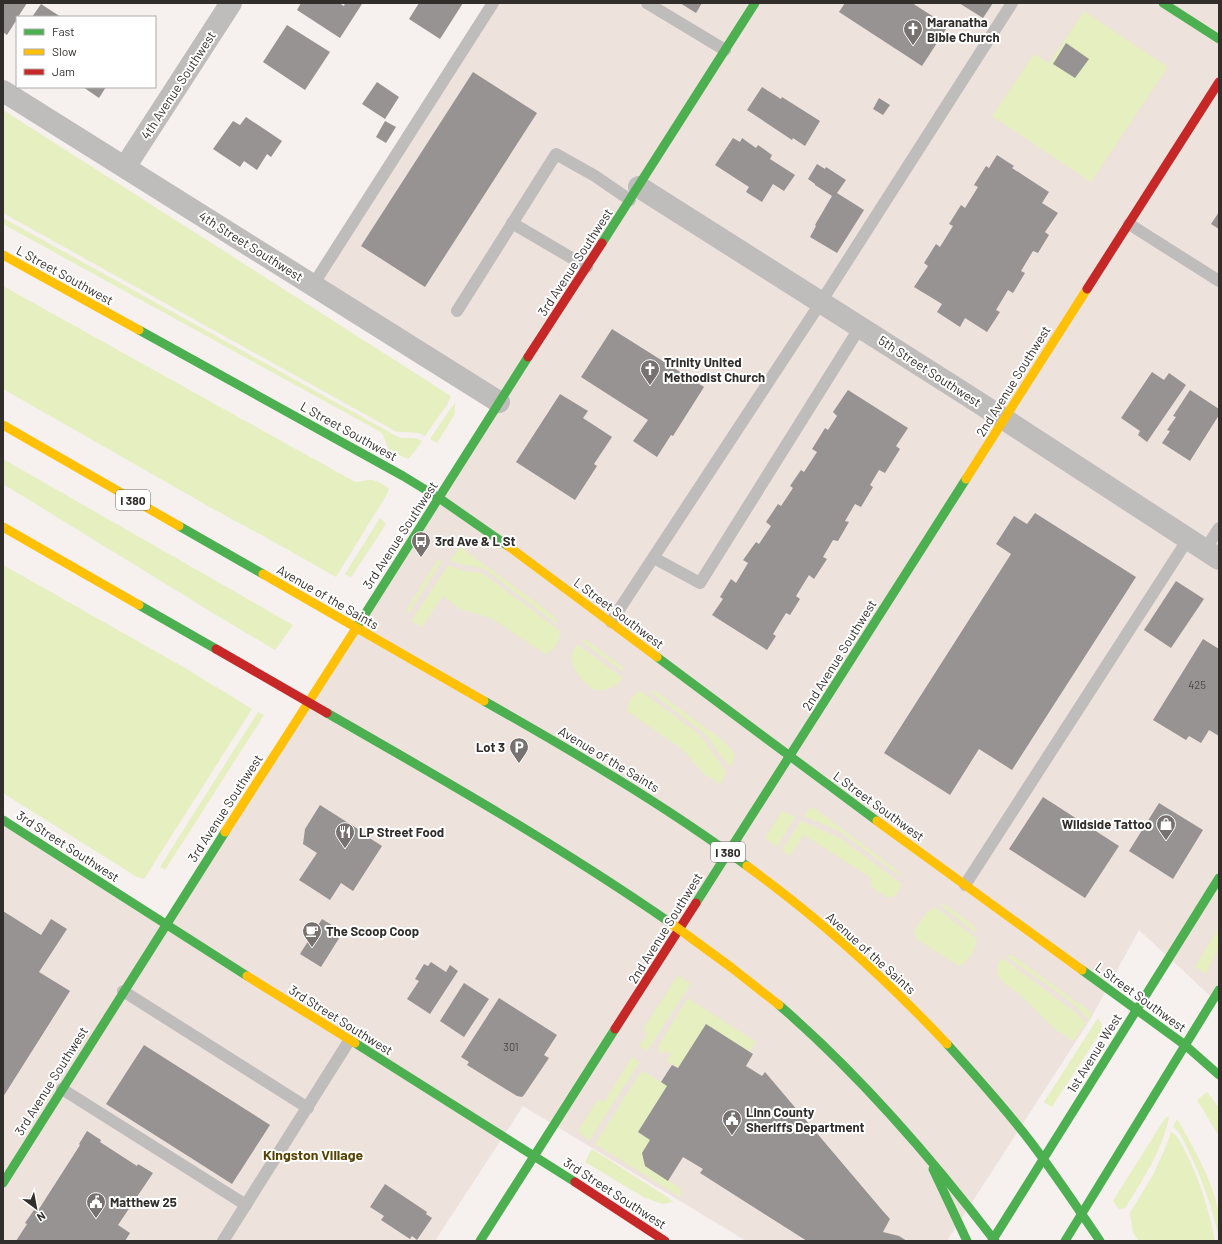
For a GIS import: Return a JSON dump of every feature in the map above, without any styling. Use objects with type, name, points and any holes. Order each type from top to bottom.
[{"type":"main road","name":"3rd Avenue Southwest","points":[[3,1183],[166,924],[755,3]]},
{"type":"main road","points":[[1163,3],[1219,39]]},
{"type":"main road","name":"2nd Avenue Southwest","points":[[480,1241],[1219,82]]},
{"type":"main road","name":"L Street Southwest","points":[[3,255],[403,476],[439,498],[612,622],[789,757],[1185,1045],[1219,1075]]},
{"type":"main road","name":"Avenue of the Saints","points":[[3,425],[557,742],[656,803],[716,843],[767,881],[811,917],[911,1006],[962,1059],[1006,1110],[1050,1167],[1100,1241]]},
{"type":"main road","points":[[3,527],[550,843],[670,922],[739,972],[799,1023],[846,1068],[894,1118],[958,1193],[993,1241]]},
{"type":"main road","name":"3rd Street Southwest","points":[[3,820],[349,1041],[535,1156],[665,1241]]},
{"type":"main road","name":"1st Avenue West","points":[[993,1241],[1219,878]]},
{"type":"main road","points":[[1065,1241],[1219,990]]},
{"type":"main road","points":[[929,1159],[967,1241]]},
{"type":"street","name":"4th Avenue Southwest","points":[[125,167],[231,3]]},
{"type":"street","name":"4th Street Southwest","points":[[3,91],[499,402]]},
{"type":"street","name":"5th Street Southwest","points":[[634,194],[860,326],[1204,549]]},
{"type":"lane","points":[[313,285],[493,3]]},
{"type":"lane","points":[[647,3],[725,50]]},
{"type":"lane","points":[[612,622],[821,302],[1012,3]]},
{"type":"lane","points":[[457,311],[556,154],[595,176],[634,194]]},
{"type":"lane","points":[[512,223],[587,267]]},
{"type":"lane","points":[[1129,224],[1219,281]]},
{"type":"lane","points":[[654,558],[700,583],[860,326]]},
{"type":"lane","points":[[965,885],[1219,528]]},
{"type":"lane","points":[[123,992],[308,1108]]},
{"type":"lane","points":[[227,1240],[246,1205],[349,1041]]},
{"type":"lane","points":[[62,1089],[246,1205]]},
{"type":"shaded area","name":"Kingston Village","points":[[493,3],[1219,3],[1219,1004],[1139,930],[1091,1018],[947,1241],[746,1241],[523,1106],[435,1241],[3,1241],[3,820],[165,924],[499,402],[313,285]]},
{"type":"green space","points":[[1084,11],[1168,67],[1091,182],[992,116],[1034,54],[1049,63]]},
{"type":"green space","points":[[3,110],[451,396],[448,403],[425,436],[418,433],[395,431],[3,213]]},
{"type":"green space","points":[[3,218],[400,438],[416,438],[422,441],[408,459],[389,450],[383,435],[379,431],[3,224]]},
{"type":"green space","points":[[3,286],[355,482],[373,480],[389,488],[387,494],[336,577],[3,389]]},
{"type":"green space","points":[[455,403],[455,414],[437,443],[430,439]]},
{"type":"green space","points":[[3,459],[293,625],[275,650],[3,484]]},
{"type":"green space","points":[[380,518],[386,524],[351,577],[345,574]]},
{"type":"green space","points":[[460,547],[553,615],[558,625],[484,569],[450,560]]},
{"type":"green space","points":[[437,560],[442,561],[409,613],[406,611]]},
{"type":"green space","points":[[3,565],[185,668],[252,709],[144,879],[137,877],[3,793]]},
{"type":"green space","points":[[448,565],[464,571],[482,573],[560,631],[558,642],[552,651],[545,654],[491,618],[460,609],[443,596],[422,627],[411,621]]},
{"type":"green space","points":[[586,640],[623,667],[623,672],[581,641]]},
{"type":"green space","points":[[577,644],[623,678],[621,681],[611,688],[603,690],[595,690],[587,685],[576,672],[571,658]]},
{"type":"green space","points":[[641,691],[696,732],[704,740],[727,773],[720,784],[704,774],[682,749],[627,711],[633,696]]},
{"type":"green space","points":[[649,691],[657,692],[725,742],[735,755],[730,768],[705,734]]},
{"type":"green space","points":[[258,712],[264,715],[165,870],[160,867]]},
{"type":"green space","points":[[813,807],[898,871],[901,877],[839,831],[804,816],[808,810]]},
{"type":"green space","points":[[782,811],[795,817],[777,847],[765,838]]},
{"type":"green space","points":[[801,821],[840,838],[902,884],[896,895],[890,898],[879,893],[871,885],[871,878],[804,835],[790,856],[782,850]]},
{"type":"green space","points":[[940,905],[946,905],[973,925],[977,934]]},
{"type":"green space","points":[[935,907],[977,939],[971,955],[959,966],[916,939],[914,932],[916,928],[926,914]]},
{"type":"green space","points":[[1219,927],[1219,946],[1206,974],[1195,967]]},
{"type":"green space","points":[[1012,955],[1092,1013],[1089,1020],[1071,1002],[1006,956]]},
{"type":"green space","points":[[1002,958],[1075,1012],[1086,1023],[1073,1041],[1055,1029],[998,976],[997,969]]},
{"type":"green space","points":[[678,975],[691,984],[647,1051],[639,1046],[647,1034],[643,1031],[645,1026]]},
{"type":"green space","points":[[688,998],[756,1042],[749,1052],[678,1068],[666,1061],[671,1054],[664,1051],[662,1054],[659,1052],[658,1046]]},
{"type":"green space","points":[[1098,1018],[1102,1025],[1101,1031],[1052,1107],[1044,1102]]},
{"type":"green space","points":[[632,1057],[640,1062],[589,1141],[578,1131],[598,1099],[604,1102]]},
{"type":"green space","points":[[645,1072],[667,1086],[638,1132],[650,1140],[642,1153],[645,1166],[680,1188],[682,1193],[680,1197],[595,1144],[640,1073]]},
{"type":"green space","points":[[1207,1092],[1219,1108],[1219,1136],[1197,1100]]},
{"type":"green space","points":[[1169,1116],[1162,1140],[1152,1164],[1125,1208],[1119,1209],[1113,1201],[1165,1118]]},
{"type":"green space","points":[[1177,1119],[1196,1152],[1212,1189],[1219,1213],[1219,1238],[1210,1204],[1198,1171],[1182,1137],[1173,1127]]},
{"type":"green space","points":[[1171,1132],[1179,1139],[1199,1182],[1207,1205],[1215,1241],[1139,1241],[1133,1233],[1130,1213],[1153,1175]]},
{"type":"green space","points":[[592,1149],[673,1202],[663,1204],[645,1198],[585,1162]]},
{"type":"building","points":[[3,3],[27,3],[19,16],[16,16],[16,21],[7,35],[3,32]]},
{"type":"building","points":[[301,3],[339,3],[344,6],[345,3],[362,4],[340,38],[297,10]]},
{"type":"building","points":[[419,3],[463,3],[440,39],[409,19]]},
{"type":"building","points":[[680,3],[702,3],[696,13]]},
{"type":"building","name":"Maranatha Bible Church","points":[[845,3],[912,3],[948,26],[922,66],[839,12]]},
{"type":"building","name":"Maranatha Bible Church","points":[[959,3],[993,3],[983,18]]},
{"type":"building","points":[[41,4],[59,16],[33,16]]},
{"type":"building","points":[[287,25],[330,52],[305,90],[263,62]]},
{"type":"building","points":[[1066,43],[1089,59],[1075,78],[1053,64]]},
{"type":"building","points":[[473,72],[537,113],[425,287],[361,246]]},
{"type":"building","points":[[377,82],[399,97],[385,119],[362,104]]},
{"type":"building","points":[[762,87],[781,99],[782,97],[820,121],[805,146],[793,138],[792,140],[747,110]]},
{"type":"building","points":[[84,88],[105,88],[99,98]]},
{"type":"building","points":[[879,98],[890,105],[883,115],[873,109]]},
{"type":"building","points":[[246,117],[282,141],[271,157],[267,154],[257,170],[244,161],[240,167],[213,149],[233,121],[240,125]]},
{"type":"building","points":[[385,121],[396,127],[386,143],[376,137]]},
{"type":"building","points":[[733,138],[740,142],[742,138],[756,148],[758,145],[772,155],[770,159],[795,175],[784,191],[773,184],[762,202],[746,192],[749,187],[715,165]]},
{"type":"building","points":[[997,155],[1014,166],[1012,168],[1049,192],[1042,203],[1058,213],[1045,232],[1049,235],[1038,253],[1033,251],[1021,271],[1025,273],[1013,293],[1008,290],[996,310],[1000,312],[987,332],[965,318],[960,327],[937,312],[942,304],[914,287],[928,266],[924,263],[936,244],[940,247],[953,226],[949,224],[961,205],[965,208],[978,187],[974,185],[986,166],[989,168]]},
{"type":"building","points":[[817,164],[825,169],[826,167],[846,180],[837,193],[864,210],[837,253],[810,237],[816,226],[815,225],[832,196],[808,179]]},
{"type":"building","points":[[1219,212],[1219,229],[1211,224]]},
{"type":"building","points":[[612,329],[704,387],[673,436],[671,435],[657,457],[633,441],[648,420],[581,377]]},
{"type":"building","points":[[1152,372],[1164,380],[1169,373],[1186,385],[1147,442],[1138,435],[1140,431],[1121,418]]},
{"type":"building","points":[[848,390],[908,428],[896,446],[900,449],[885,473],[879,470],[870,485],[873,487],[861,507],[855,504],[845,521],[849,522],[838,541],[833,540],[823,557],[827,559],[814,579],[809,575],[796,596],[800,599],[790,615],[786,613],[773,634],[776,636],[767,650],[712,615],[723,599],[720,597],[731,579],[736,583],[748,563],[743,560],[756,542],[759,544],[771,526],[766,522],[778,504],[781,506],[793,488],[790,486],[801,470],[804,472],[817,452],[812,449],[825,428],[828,430],[837,416],[833,412]]},
{"type":"building","points":[[1190,390],[1219,409],[1219,415],[1190,461],[1162,443],[1170,431],[1167,430],[1176,417],[1173,416]]},
{"type":"building","points":[[560,394],[588,411],[583,418],[612,437],[594,464],[597,466],[575,500],[516,462]]},
{"type":"building","points":[[1035,513],[1136,577],[1012,770],[979,749],[950,795],[884,753],[1011,554],[996,544],[1014,516],[1027,524]]},
{"type":"building","points":[[1176,581],[1204,599],[1171,648],[1144,630]]},
{"type":"building","points":[[1203,639],[1219,649],[1219,736],[1209,730],[1201,743],[1189,736],[1186,740],[1153,720]]},
{"type":"building","points":[[1043,797],[1119,846],[1085,898],[1009,849]]},
{"type":"building","name":"Wildside Tattoo","points":[[1159,803],[1203,830],[1173,879],[1129,851]]},
{"type":"building","name":"LP Street Food","points":[[320,805],[382,846],[353,891],[341,883],[330,900],[299,880],[317,853],[303,844],[305,829]]},
{"type":"building","points":[[3,911],[41,935],[51,919],[67,929],[39,972],[70,991],[3,1097]]},
{"type":"building","points":[[322,919],[343,932],[321,967],[300,954]]},
{"type":"building","points":[[431,962],[446,972],[450,965],[458,971],[430,1014],[407,999],[419,981],[415,979],[424,964],[428,966]]},
{"type":"building","points":[[464,983],[489,999],[464,1037],[440,1021]]},
{"type":"building","points":[[499,998],[557,1035],[544,1055],[549,1058],[522,1097],[517,1096],[467,1065],[469,1062],[461,1057]]},
{"type":"building","name":"Linn County Sheriffs Department","points":[[706,1024],[753,1054],[746,1066],[762,1076],[765,1072],[890,1219],[883,1232],[899,1236],[907,1241],[807,1241],[700,1173],[703,1169],[683,1157],[668,1181],[645,1166],[642,1153],[650,1140],[638,1132],[667,1086],[661,1082],[672,1065],[678,1068]]},
{"type":"building","points":[[144,1045],[270,1125],[232,1184],[106,1104]]},
{"type":"building","points":[[87,1131],[101,1140],[100,1142],[137,1166],[138,1164],[153,1173],[118,1225],[130,1233],[125,1241],[16,1241],[27,1224],[25,1223],[36,1207],[39,1209],[80,1145],[79,1144]]},
{"type":"building","points":[[385,1184],[427,1212],[426,1214],[432,1218],[417,1240],[412,1236],[410,1239],[381,1220],[384,1216],[370,1207]]},
{"type":"traffic: fast","points":[[602,243],[755,3]]},
{"type":"traffic: fast","points":[[1163,3],[1219,39]]},
{"type":"traffic: fast","points":[[139,330],[403,476],[439,498],[508,546]]},
{"type":"traffic: fast","points":[[355,630],[528,357]]},
{"type":"traffic: fast","points":[[696,903],[966,479]]},
{"type":"traffic: fast","points":[[179,526],[263,574]]},
{"type":"traffic: fast","points":[[139,605],[216,649]]},
{"type":"traffic: fast","points":[[657,657],[877,821]]},
{"type":"traffic: fast","points":[[484,701],[618,779],[683,821],[747,866]]},
{"type":"traffic: fast","points":[[327,713],[545,841],[672,924]]},
{"type":"traffic: fast","points":[[3,820],[247,976]]},
{"type":"traffic: fast","points":[[3,1183],[225,832]]},
{"type":"traffic: fast","points":[[992,1241],[1219,878]]},
{"type":"traffic: fast","points":[[1082,970],[1185,1045]]},
{"type":"traffic: fast","points":[[1065,1241],[1219,990]]},
{"type":"traffic: fast","points":[[779,1005],[838,1059],[893,1117],[945,1178],[995,1241]]},
{"type":"traffic: fast","points":[[480,1241],[615,1029]]},
{"type":"traffic: fast","points":[[355,1043],[575,1182]]},
{"type":"traffic: fast","points":[[947,1044],[1000,1104],[1030,1141],[1100,1241]]},
{"type":"traffic: fast","points":[[1185,1045],[1219,1075]]},
{"type":"traffic: fast","points":[[933,1169],[967,1241]]},
{"type":"traffic: slow","points":[[3,255],[139,330]]},
{"type":"traffic: slow","points":[[966,479],[1087,289]]},
{"type":"traffic: slow","points":[[3,425],[179,526]]},
{"type":"traffic: slow","points":[[3,527],[139,605]]},
{"type":"traffic: slow","points":[[508,546],[657,657]]},
{"type":"traffic: slow","points":[[263,574],[484,701]]},
{"type":"traffic: slow","points":[[225,832],[355,630]]},
{"type":"traffic: slow","points":[[877,821],[1082,970]]},
{"type":"traffic: slow","points":[[747,866],[774,886],[851,950],[900,996],[947,1044]]},
{"type":"traffic: slow","points":[[672,924],[779,1005]]},
{"type":"traffic: slow","points":[[247,976],[355,1043]]},
{"type":"traffic: jam","points":[[1087,289],[1219,82]]},
{"type":"traffic: jam","points":[[528,357],[602,243]]},
{"type":"traffic: jam","points":[[216,649],[327,713]]},
{"type":"traffic: jam","points":[[615,1029],[696,903]]},
{"type":"traffic: jam","points":[[575,1182],[665,1241]]},
{"type":"place","name":"Maranatha Bible Church","points":[[913,46]]},
{"type":"place","name":"Trinity United Methodist Church","points":[[650,386]]},
{"type":"place","name":"3rd Ave & L St","points":[[421,558]]},
{"type":"place","name":"Lot 3","points":[[519,764]]},
{"type":"place","name":"Wildside Tattoo","points":[[1166,841]]},
{"type":"place","name":"LP Street Food","points":[[345,849]]},
{"type":"place","name":"The Scoop Coop","points":[[312,948]]},
{"type":"place","name":"Linn County Sheriffs Department","points":[[732,1136]]},
{"type":"place","name":"Matthew 25","points":[[96,1219]]},
{"type":"district","name":"Kingston Village","points":[[313,1154]]}]
